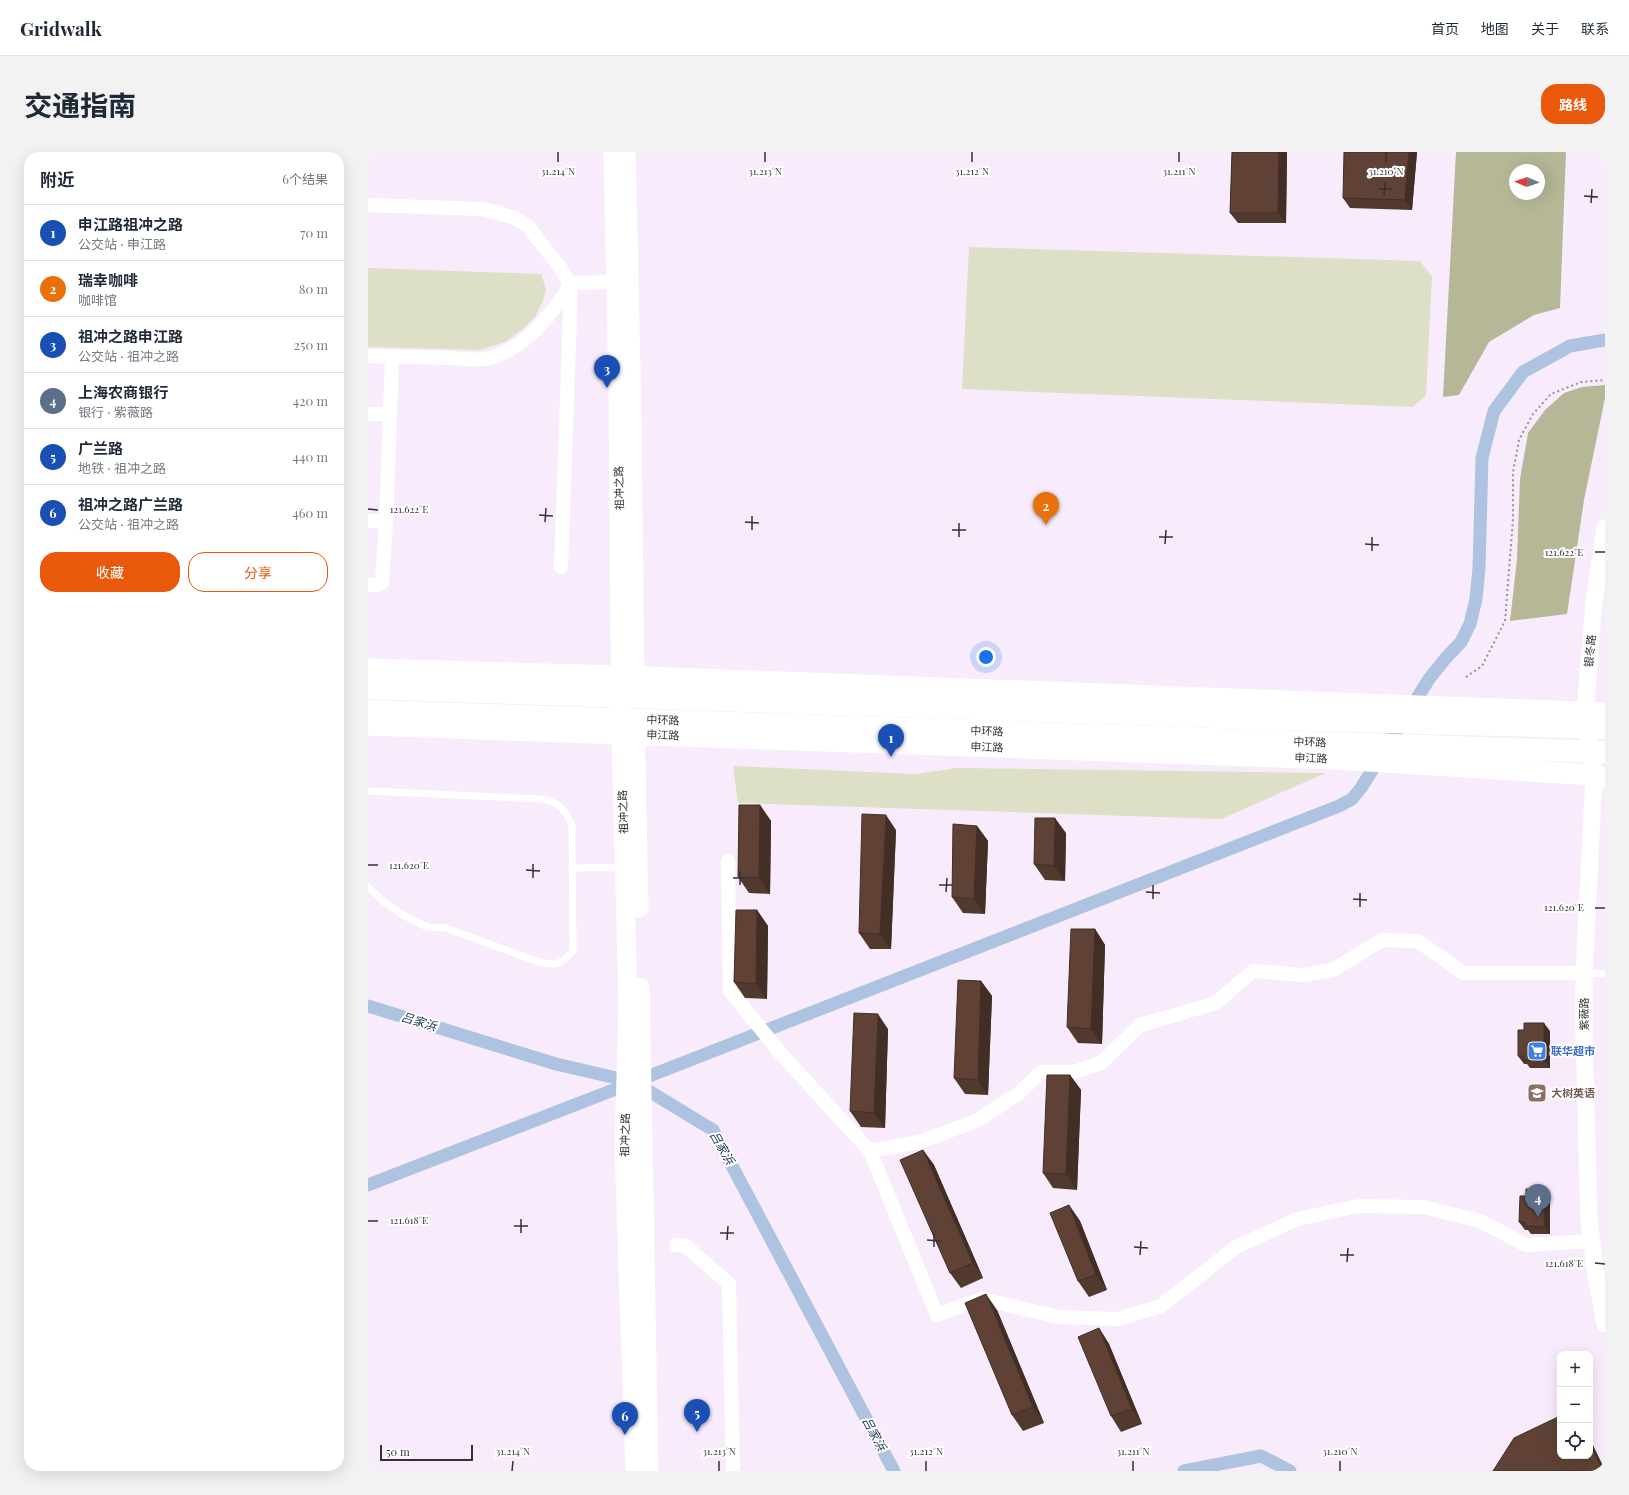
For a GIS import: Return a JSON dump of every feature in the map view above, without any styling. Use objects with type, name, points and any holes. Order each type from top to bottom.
[{"type":"highway","name":"中环路","points":[[368,688],[1278,719],[1605,728]]},
{"type":"highway","name":"中环路","points":[[368,711],[1605,752]]},
{"type":"highway","points":[[1540,750],[1602,773]]},
{"type":"main road","name":"祖冲之路","points":[[613,152],[615,282],[627,677],[634,1005],[624,1150],[635,1471]]},
{"type":"main road","name":"祖冲之路","points":[[626,152],[632,413],[627,677]]},
{"type":"main road","points":[[368,669],[627,677],[1388,706],[1595,712],[1605,702]]},
{"type":"main road","name":"申江路","points":[[368,725],[1336,759],[1602,773]]},
{"type":"main road","name":"祖冲之路","points":[[628,734],[625,867],[643,1154],[649,1471]]},
{"type":"street","points":[[368,205],[481,209],[496,212],[514,218],[528,226],[561,269],[569,284],[615,282]]},
{"type":"street","points":[[368,356],[475,359],[489,358],[518,345],[529,337],[560,302],[571,284]]},
{"type":"street","points":[[561,567],[571,284]]},
{"type":"street","points":[[368,585],[377,586],[382,583],[386,521],[392,356]]},
{"type":"street","points":[[368,414],[389,414]]},
{"type":"street","points":[[368,521],[386,521]]},
{"type":"street","name":"银冬路","points":[[1602,773],[1595,712],[1594,601],[1605,528]]},
{"type":"street","name":"紫薇路","points":[[1602,773],[1584,973],[1586,1173],[1591,1241],[1605,1324]]},
{"type":"street","points":[[728,861],[730,991],[782,1055],[870,1151],[937,1315],[981,1299],[1059,1317],[1118,1319],[1161,1306],[1236,1247],[1297,1219],[1359,1206],[1423,1207],[1480,1221],[1526,1245],[1591,1241]]},
{"type":"street","points":[[870,1151],[920,1142],[976,1121],[1018,1094],[1040,1072],[1074,1072],[1101,1063],[1140,1025],[1216,1003],[1253,971],[1303,975],[1333,970],[1382,940],[1418,941],[1463,973],[1584,973]]},
{"type":"street","points":[[676,1245],[686,1246],[729,1284],[733,1471]]},
{"type":"lane","points":[[368,791],[548,800],[561,807],[568,815],[572,826],[573,951],[564,962],[550,965],[446,928],[427,927],[401,914],[384,902],[368,887]]},
{"type":"lane","points":[[573,868],[625,867]]},
{"type":"lane","points":[[1584,973],[1605,974]]},
{"type":"path","points":[[1466,677],[1482,666],[1505,621],[1513,519],[1513,472],[1519,440],[1533,414],[1551,394],[1581,382],[1605,380]]},
{"type":"green space","points":[[1456,152],[1566,152],[1560,308],[1534,315],[1489,342],[1459,395],[1443,397]]},
{"type":"green space","points":[[969,247],[1420,261],[1432,277],[1426,395],[1413,407],[962,389]]},
{"type":"green space","points":[[368,268],[541,274],[546,289],[543,301],[535,317],[523,329],[505,342],[480,350],[368,347]]},
{"type":"green space","points":[[1605,385],[1605,398],[1584,500],[1567,614],[1510,621],[1517,559],[1520,479],[1528,433],[1545,410],[1564,393],[1582,387]]},
{"type":"green space","points":[[733,766],[916,774],[957,768],[1326,773],[1221,819],[738,803]]},
{"type":"building","points":[[1232,152],[1279,152],[1278,213],[1230,213]]},
{"type":"building","points":[[1344,152],[1409,152],[1405,200],[1343,198]]},
{"type":"building","points":[[739,805],[760,805],[759,878],[738,877]]},
{"type":"building","points":[[862,814],[886,815],[880,934],[859,933]]},
{"type":"building","points":[[1035,818],[1055,818],[1054,866],[1034,864]]},
{"type":"building","points":[[953,824],[977,826],[974,899],[952,897]]},
{"type":"building","points":[[736,910],[757,910],[756,984],[734,982]]},
{"type":"building","points":[[1071,929],[1095,929],[1091,1029],[1067,1027]]},
{"type":"building","points":[[958,980],[981,981],[978,1080],[954,1078]]},
{"type":"building","points":[[854,1013],[878,1014],[874,1113],[850,1111]]},
{"type":"building","name":"联华超市","points":[[1524,1023],[1544,1023],[1544,1060],[1524,1060],[1524,1056],[1518,1056],[1518,1030],[1524,1030]]},
{"type":"building","points":[[1047,1075],[1070,1075],[1066,1174],[1043,1173]]},
{"type":"building","points":[[923,1150],[973,1263],[950,1273],[900,1160]]},
{"type":"building","points":[[1526,1189],[1545,1190],[1544,1227],[1525,1226],[1525,1222],[1519,1222],[1520,1196],[1526,1196]]},
{"type":"building","points":[[1069,1205],[1096,1275],[1078,1281],[1050,1213]]},
{"type":"building","points":[[986,1294],[1033,1407],[1012,1415],[965,1303]]},
{"type":"building","points":[[1099,1328],[1132,1409],[1111,1416],[1078,1337]]},
{"type":"building","points":[[1557,1417],[1557,1459],[1593,1459],[1593,1450],[1603,1471],[1493,1471],[1514,1438]]},
{"type":"waterway","points":[[368,1185],[1339,806],[1352,799],[1361,788],[1429,679],[1461,642],[1470,624],[1476,599],[1479,568],[1482,458],[1494,411],[1523,372],[1570,346],[1605,340]]},
{"type":"waterway","name":"吕家浜","points":[[368,1006],[556,1064],[634,1082],[713,1130],[894,1471]]},
{"type":"waterway","name":"吕家浜","points":[[1184,1471],[1261,1456],[1290,1471]]},
{"type":"place","name":"祖冲之路申江路","points":[[607,388]]},
{"type":"place","name":"瑞幸咖啡","points":[[1046,525]]},
{"type":"place","name":"申江路祖冲之路","points":[[891,757]]},
{"type":"place","name":"联华超市","points":[[1537,1051]]},
{"type":"place","name":"大树英语","points":[[1537,1093]]},
{"type":"place","name":"上海农商银行","points":[[1538,1217]]},
{"type":"place","name":"广兰路","points":[[697,1432]]},
{"type":"place","name":"祖冲之路广兰路","points":[[625,1435]]}]
